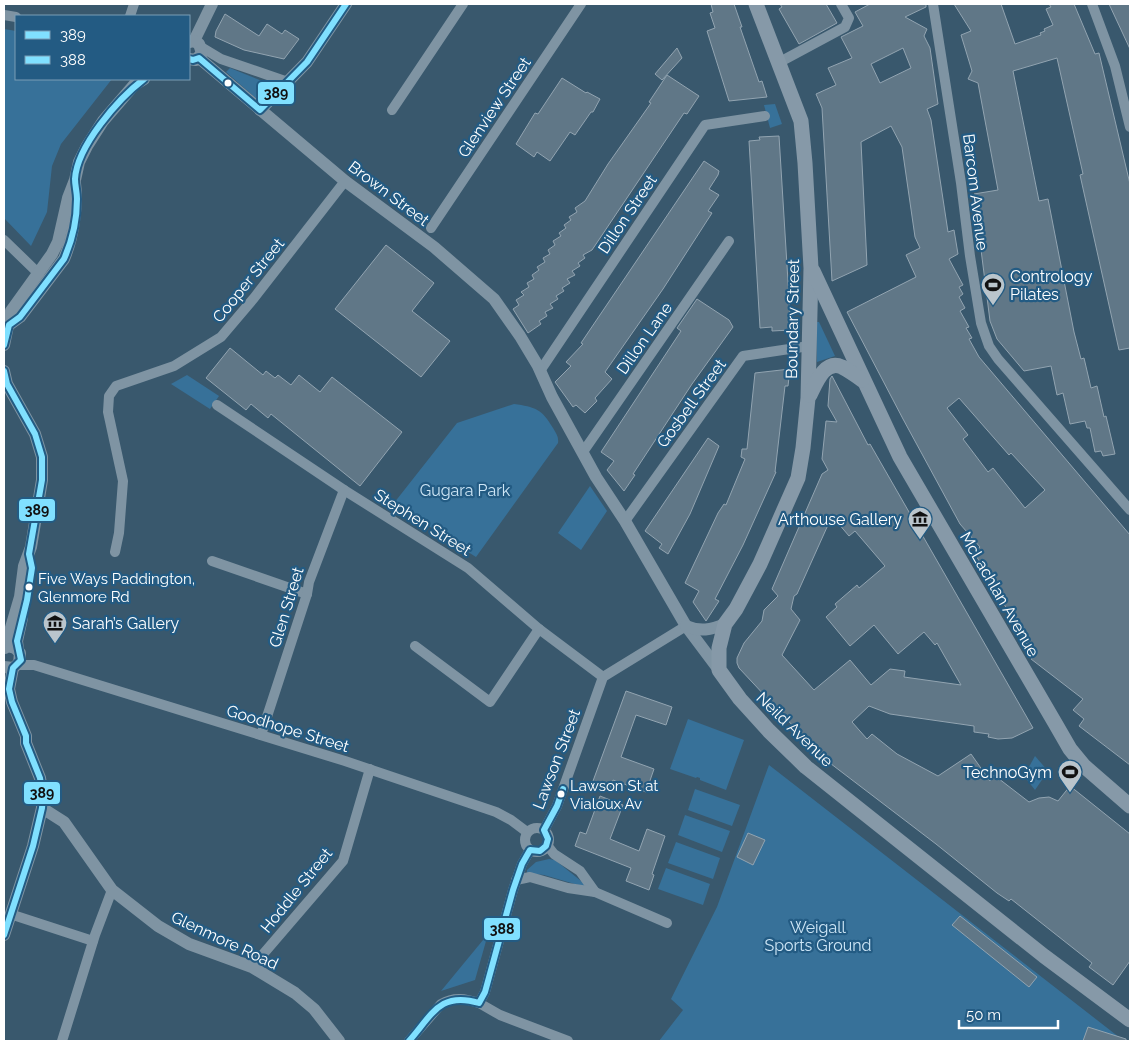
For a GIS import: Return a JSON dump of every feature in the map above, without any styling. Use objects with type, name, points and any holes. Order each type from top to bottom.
[{"type":"main road","name":"Boundary Street","points":[[719,670],[719,648],[725,624],[760,564],[798,478],[808,398],[812,268],[801,121],[756,4]]},
{"type":"main road","name":"McLachlan Avenue","points":[[812,268],[900,457],[1070,749],[1098,780],[1130,806]]},
{"type":"main road","name":"McLachlan Avenue","points":[[808,398],[823,371],[834,365],[841,366],[863,381]]},
{"type":"main road","name":"Neild Avenue","points":[[719,670],[740,699],[763,725],[806,767],[1044,956],[1130,1020]]},
{"type":"street","points":[[212,4],[194,49],[288,82]]},
{"type":"street","points":[[260,110],[307,62],[346,4]]},
{"type":"street","points":[[392,110],[463,4]]},
{"type":"street","name":"Glenview Street","points":[[431,228],[581,4]]},
{"type":"street","points":[[778,63],[845,27],[849,18],[841,4]]},
{"type":"street","name":"Barcom Avenue","points":[[933,4],[961,183],[980,323],[989,346],[998,359],[1130,510]]},
{"type":"street","points":[[1092,4],[1115,66],[1130,127]]},
{"type":"street","name":"Brown Street","points":[[194,49],[260,110],[346,181],[434,248],[494,299],[520,336],[540,371]]},
{"type":"street","points":[[4,345],[11,312],[39,274],[58,242],[68,198],[86,146],[99,127],[134,85],[142,80]]},
{"type":"street","name":"Dillon Street","points":[[540,371],[705,126],[765,116]]},
{"type":"street","points":[[9,325],[20,317],[64,259],[68,250],[77,198],[75,180]]},
{"type":"street","name":"Cooper Street","points":[[115,552],[119,533],[123,481],[114,448],[108,412],[109,396],[116,386],[174,366],[221,337],[346,181]]},
{"type":"street","points":[[4,240],[39,274]]},
{"type":"street","name":"Dillon Lane","points":[[583,452],[729,241]]},
{"type":"street","name":"Gosbell Street","points":[[624,521],[744,356],[809,346]]},
{"type":"street","points":[[4,371],[7,384],[35,434],[42,457],[42,480],[29,554],[24,566],[20,597],[4,648],[12,647],[14,660]]},
{"type":"street","name":"Neild Avenue","points":[[540,371],[596,477],[686,626],[719,670]]},
{"type":"street","name":"Stephen Street","points":[[217,405],[344,490],[468,568],[539,629],[603,677]]},
{"type":"street","name":"Glen Street","points":[[261,735],[306,594],[308,582],[344,490]]},
{"type":"street","points":[[4,935],[33,846],[42,808],[42,787],[9,689],[32,568],[29,554]]},
{"type":"street","points":[[212,561],[306,594]]},
{"type":"street","points":[[603,677],[686,626],[695,630],[706,630],[725,624]]},
{"type":"street","points":[[415,646],[490,702],[539,629]]},
{"type":"street","name":"Goodhope Street","points":[[14,660],[261,735],[496,812],[527,832]]},
{"type":"street","name":"Lawson Street","points":[[544,830],[557,806],[603,677]]},
{"type":"street","points":[[4,700],[20,739],[26,743]]},
{"type":"street","name":"Hoddle Street","points":[[252,967],[343,861],[370,770]]},
{"type":"street","name":"Glenmore Road","points":[[42,808],[64,822],[112,890],[158,926],[189,944],[252,967],[295,993],[314,1008],[339,1041]]},
{"type":"street","points":[[533,828],[544,830],[548,837],[547,845],[542,851],[530,850],[524,842],[527,832],[533,828]]},
{"type":"street","points":[[547,845],[554,854],[580,871],[595,892]]},
{"type":"street","points":[[479,1003],[485,992],[516,880],[530,850]]},
{"type":"street","points":[[516,880],[530,877],[568,888],[595,892],[667,923]]},
{"type":"street","points":[[62,1041],[93,941],[112,890]]},
{"type":"street","points":[[10,914],[93,941]]},
{"type":"street","points":[[409,1041],[442,1004],[448,1000],[461,998],[479,1003],[500,1015],[568,1041]]},
{"type":"green space","points":[[4,29],[15,31],[15,80],[111,80],[61,144],[52,166],[47,212],[31,246],[4,218]]},
{"type":"green space","points":[[230,68],[270,84],[271,88],[262,97],[257,99],[226,72]]},
{"type":"green space","points":[[775,104],[782,124],[770,128],[764,105]]},
{"type":"green space","points":[[816,322],[819,322],[835,356],[817,362]]},
{"type":"green space","points":[[187,375],[219,396],[210,409],[171,384]]},
{"type":"green space","name":"Gugara Park","points":[[514,404],[533,408],[541,413],[556,433],[558,443],[476,557],[452,542],[448,536],[442,535],[394,503],[457,423]]},
{"type":"green space","points":[[590,486],[607,511],[581,550],[558,533]]},
{"type":"green space","points":[[688,719],[744,740],[726,790],[700,780],[700,778],[670,769]]},
{"type":"green space","points":[[1035,756],[1048,771],[1035,790],[1024,776]]},
{"type":"green space","name":"Weigall Sports Ground","points":[[769,765],[1124,1041],[659,1041],[683,1010],[671,999],[717,907]]},
{"type":"green space","points":[[695,789],[740,805],[732,826],[688,810]]},
{"type":"green space","points":[[685,815],[730,831],[722,852],[678,835]]},
{"type":"green space","points":[[676,842],[720,858],[713,879],[668,863]]},
{"type":"green space","points":[[549,859],[555,860],[586,885],[585,887],[544,875],[527,873],[527,870],[536,862]]},
{"type":"green space","points":[[666,868],[710,884],[703,905],[658,889]]},
{"type":"green space","points":[[488,934],[475,980],[441,991]]},
{"type":"building","points":[[711,4],[734,4],[759,82],[762,81],[767,97],[729,101],[707,31],[715,28],[710,13],[713,12]]},
{"type":"building","points":[[780,4],[826,4],[837,23],[799,44],[779,9],[782,7]]},
{"type":"building","points":[[870,4],[926,4],[926,7],[905,17],[927,29],[924,36],[930,48],[938,104],[927,109],[931,120],[948,232],[954,230],[958,254],[949,259],[963,285],[959,287],[963,294],[959,297],[965,308],[960,311],[969,327],[966,328],[972,338],[969,339],[979,357],[1130,535],[1130,765],[1079,726],[1084,719],[1073,710],[1083,699],[1031,659],[1034,656],[974,552],[980,547],[960,524],[847,312],[916,277],[906,255],[920,248],[915,237],[902,147],[891,126],[861,142],[867,265],[832,281],[822,108],[816,94],[836,85],[828,68],[852,58],[841,37],[863,26],[855,12]],"holes":[[[903,48],[911,68],[880,83],[871,64]],[[959,398],[1009,455],[1011,453],[1045,490],[1025,508],[993,468],[988,472],[963,439],[968,435],[947,408]]]},
{"type":"building","points":[[954,4],[1001,4],[1015,44],[1041,35],[1040,33],[1045,31],[1044,29],[1053,25],[1046,9],[1051,7],[1049,4],[1074,4],[1095,54],[1099,53],[1130,184],[1130,348],[1119,350],[1080,175],[1083,174],[1057,58],[1013,71],[1039,201],[1048,199],[1081,359],[1084,358],[1091,388],[1097,386],[1115,454],[1103,456],[1101,451],[1095,452],[1090,428],[1087,428],[1085,421],[1070,424],[1063,393],[1057,395],[1051,366],[1024,371],[997,339],[990,321],[974,194],[998,190],[978,83],[968,79],[972,71],[961,35],[971,31]]},
{"type":"building","points":[[1109,4],[1130,4],[1130,49]]},
{"type":"building","points":[[225,14],[259,36],[267,24],[282,34],[285,30],[299,39],[284,59],[244,50],[215,37]]},
{"type":"building","points":[[677,48],[682,58],[662,80],[655,74]]},
{"type":"building","points":[[667,75],[699,96],[687,114],[684,113],[592,250],[583,255],[585,258],[578,263],[580,266],[572,271],[575,275],[567,279],[570,283],[562,288],[564,291],[556,296],[558,299],[550,304],[553,308],[545,312],[547,316],[539,321],[541,324],[528,333],[513,309],[519,305],[516,300],[524,295],[521,292],[529,287],[527,283],[534,279],[532,275],[539,270],[537,267],[545,262],[543,258],[550,254],[548,250],[555,245],[553,241],[561,236],[559,233],[566,228],[564,225],[571,220],[569,217],[577,212],[575,208],[585,201],[608,164],[651,103],[649,102]]},
{"type":"building","points":[[562,78],[586,93],[600,99],[593,112],[591,112],[575,135],[570,132],[550,161],[537,152],[534,157],[516,144],[535,113],[538,114]]},
{"type":"building","points":[[779,136],[791,330],[772,331],[772,327],[760,328],[749,141],[760,140],[759,137]]},
{"type":"building","points":[[704,161],[719,171],[709,189],[719,195],[708,211],[712,213],[663,289],[605,372],[612,379],[595,398],[597,401],[585,413],[576,405],[573,407],[555,382],[571,366],[566,362],[583,344],[581,343]]},
{"type":"building","points":[[386,245],[434,283],[412,311],[450,341],[421,377],[335,309]]},
{"type":"building","points":[[697,299],[729,320],[733,327],[692,384],[633,474],[635,475],[624,491],[607,470],[614,461],[601,452],[681,331],[677,328]]},
{"type":"building","points":[[230,348],[263,375],[266,371],[275,378],[278,375],[291,385],[299,375],[320,392],[332,377],[402,432],[360,486],[271,414],[268,418],[251,404],[246,410],[206,378]]},
{"type":"building","points":[[790,369],[788,386],[785,386],[776,472],[743,545],[715,599],[719,601],[706,621],[693,602],[699,591],[685,583],[718,513],[724,504],[726,505],[745,459],[741,457],[742,449],[747,449],[755,373]]},
{"type":"building","points":[[832,376],[868,445],[870,444],[1033,728],[1012,738],[998,739],[988,737],[989,734],[974,732],[974,726],[890,714],[869,706],[852,722],[867,739],[872,734],[897,754],[938,776],[971,754],[990,781],[994,775],[1029,802],[1049,797],[1058,801],[1070,786],[1130,834],[1130,961],[1113,985],[1089,967],[1092,963],[1011,899],[1009,901],[997,893],[822,757],[739,668],[737,658],[744,643],[762,621],[764,610],[778,596],[772,589],[822,474],[828,470],[822,459],[826,421],[837,422],[828,406],[830,379]],"holes":[[[832,516],[849,536],[855,531],[885,566],[859,588],[857,585],[835,604],[837,607],[826,617],[850,646],[874,625],[898,654],[924,632],[935,645],[937,643],[961,685],[904,677],[905,671],[890,669],[871,685],[850,660],[814,690],[782,655],[800,620],[791,609],[794,596],[797,594]]]},
{"type":"building","points":[[708,438],[719,446],[690,514],[668,554],[659,548],[662,544],[645,531]]},
{"type":"building","points":[[626,691],[672,707],[666,725],[636,715],[621,757],[654,769],[646,792],[613,780],[611,787],[593,781]]},
{"type":"building","points":[[600,796],[623,805],[610,839],[639,851],[647,829],[665,836],[652,874],[654,875],[649,890],[626,881],[631,868],[575,846],[580,832],[586,834]]},
{"type":"building","points":[[748,833],[765,840],[753,865],[737,857]]},
{"type":"building","points":[[960,916],[1037,977],[1029,987],[952,925]]},
{"type":"building","points":[[1088,1027],[1126,1039],[1126,1041],[1083,1041]]},
{"type":"transit line","name":"389","points":[[190,59],[199,58],[260,110],[307,62],[346,4]]},
{"type":"transit line","name":"389","points":[[4,345],[9,325],[20,317],[64,259],[67,252],[76,214],[75,179],[77,166],[83,152],[100,124],[123,98],[143,80]]},
{"type":"transit line","name":"389","points":[[4,371],[7,384],[35,434],[42,457],[42,480],[29,554],[32,568],[27,600],[17,641],[21,660],[13,668],[9,689],[12,702],[26,736],[26,743],[40,778],[43,796],[33,846],[4,935]]},
{"type":"transit line","name":"388","points":[[409,1041],[431,1014],[446,1003],[455,1000],[479,1003],[485,992],[522,864],[530,850],[540,851],[546,846],[548,839],[544,830],[557,806],[563,789]]},
{"type":"place","name":"Contrology Pilates","points":[[993,306]]},
{"type":"place","name":"Arthouse Gallery","points":[[920,540]]},
{"type":"place","name":"Five Ways Paddington, Glenmore Rd","points":[[29,587]]},
{"type":"place","name":"Sarah’s Gallery","points":[[55,644]]},
{"type":"place","name":"TechnoGym","points":[[1070,793]]},
{"type":"place","name":"Lawson St at Vialoux Av","points":[[561,794]]}]
